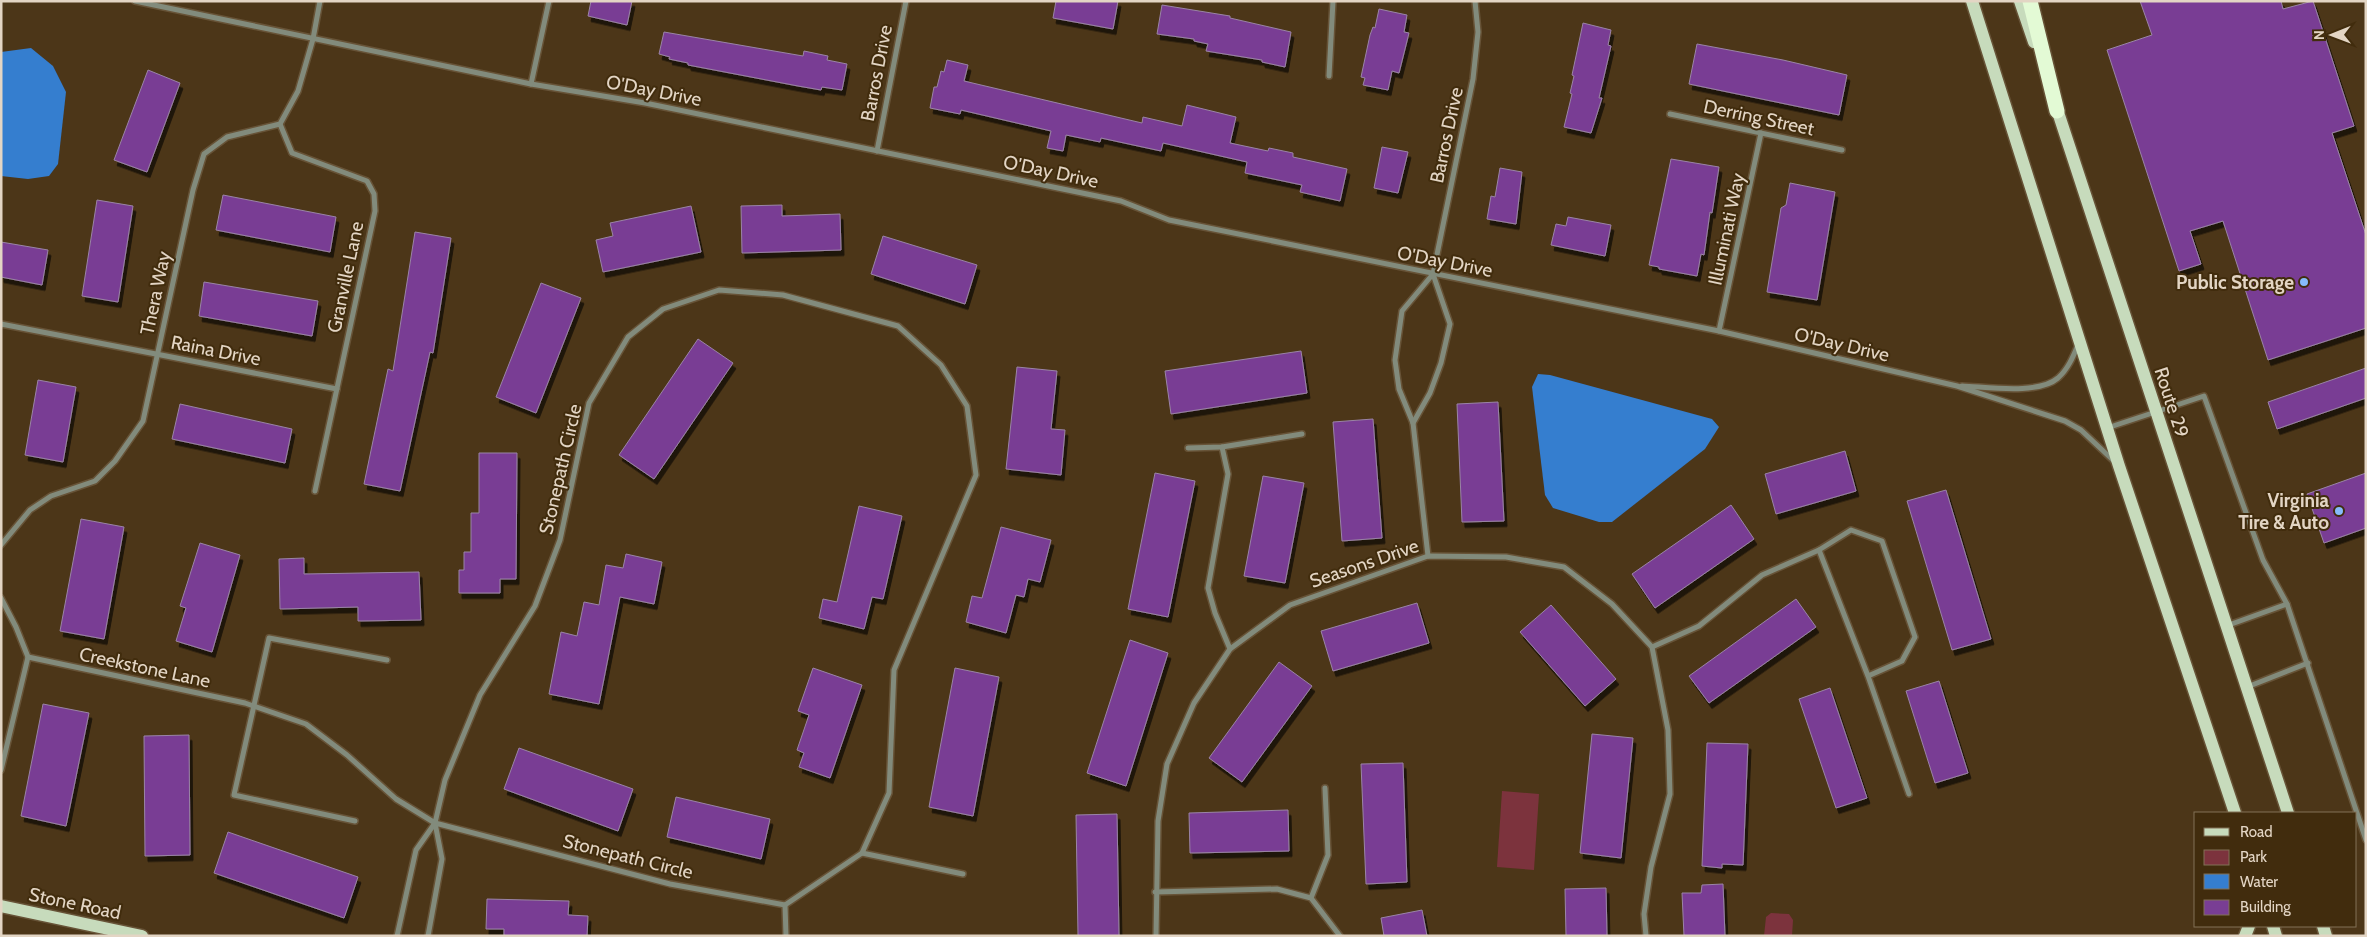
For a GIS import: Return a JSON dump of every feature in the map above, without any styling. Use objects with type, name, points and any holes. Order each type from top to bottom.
[{"type":"highway","points":[[2030,1],[2057,112]]},
{"type":"main road","points":[[1972,1],[2077,328],[2119,466],[2235,812]]},
{"type":"main road","name":"Route 29","points":[[2020,1],[2288,812]]},
{"type":"main road","name":"Stone Road","points":[[1,906],[142,936]]},
{"type":"street","name":"O'Day Drive","points":[[134,1],[532,84],[646,103],[1122,201],[1169,220],[1719,331],[1957,386],[2065,421],[2081,430],[2119,466]]},
{"type":"street","points":[[280,124],[298,91],[313,39],[320,1]]},
{"type":"street","points":[[532,84],[549,1]]},
{"type":"street","name":"Barros Drive","points":[[877,151],[906,1]]},
{"type":"street","points":[[1329,76],[1333,1]]},
{"type":"street","name":"Barros Drive","points":[[1433,274],[1474,79],[1478,32],[1475,1]]},
{"type":"street","name":"Derring Street","points":[[1670,114],[1842,150]]},
{"type":"street","name":"Thera Way","points":[[1,545],[30,510],[51,496],[95,482],[114,461],[143,421],[193,190],[204,154],[227,137],[280,124]]},
{"type":"street","name":"Granville Lane","points":[[280,124],[292,153],[367,181],[374,194],[375,211],[315,490]]},
{"type":"street","name":"Illuminati Way","points":[[1719,331],[1761,133]]},
{"type":"street","points":[[1428,556],[1412,423],[1398,389],[1395,360],[1402,311],[1433,274]]},
{"type":"street","points":[[1412,423],[1430,394],[1441,363],[1450,324],[1433,274]]},
{"type":"street","name":"Stonepath Circle","points":[[428,936],[442,859],[436,823],[445,780],[480,695],[535,606],[560,540],[589,403],[628,337],[664,308],[720,290],[783,295],[898,326],[941,365],[967,406],[976,475],[894,670],[889,793],[862,853]]},
{"type":"street","name":"Raina Drive","points":[[1,324],[336,389]]},
{"type":"street","name":"O'Day Drive","points":[[1957,386],[2032,388],[2057,379],[2071,363],[2078,343],[2077,328]]},
{"type":"street","points":[[2107,428],[2204,396],[2263,560],[2287,604],[2357,812]]},
{"type":"street","points":[[1188,448],[1222,447],[1302,434]]},
{"type":"street","points":[[1222,447],[1228,474],[1208,588],[1215,614],[1230,650]]},
{"type":"street","points":[[1646,936],[1644,914],[1651,867],[1670,794],[1668,730],[1652,647],[1699,626],[1762,575],[1819,550],[1851,530],[1882,541],[1915,638],[1902,661],[1868,676]]},
{"type":"street","points":[[1819,550],[1868,676],[1909,794]]},
{"type":"street","name":"Seasons Drive","points":[[1156,936],[1155,892],[1158,821],[1167,764],[1194,703],[1230,650],[1290,605],[1428,556],[1506,557],[1564,567],[1612,604],[1652,647]]},
{"type":"street","points":[[1,598],[16,627],[28,657],[1,770]]},
{"type":"street","points":[[2226,626],[2287,604]]},
{"type":"street","points":[[355,821],[234,795],[269,638],[387,660]]},
{"type":"street","name":"Creekstone Lane","points":[[28,657],[255,707],[306,724],[347,755],[396,799],[436,823]]},
{"type":"street","points":[[2247,687],[2308,663]]},
{"type":"street","points":[[1311,898],[1328,855],[1326,788]]},
{"type":"street","points":[[2357,813],[2366,840]]},
{"type":"street","name":"Stonepath Circle","points":[[436,823],[670,884],[785,905]]},
{"type":"street","name":"Stonepath Circle","points":[[397,936],[416,850],[436,823]]},
{"type":"street","points":[[786,936],[785,905],[862,853],[963,874]]},
{"type":"street","points":[[1155,892],[1277,889],[1311,898],[1340,936]]},
{"type":"green space","points":[[1502,791],[1539,794],[1534,870],[1497,867]]},
{"type":"green space","points":[[1771,913],[1789,914],[1793,920],[1792,936],[1764,936],[1766,917]]},
{"type":"water","points":[[31,48],[53,66],[66,92],[58,164],[49,176],[28,179],[1,176],[1,52]]},
{"type":"water","points":[[1538,374],[1550,375],[1712,419],[1719,427],[1705,449],[1612,522],[1599,522],[1553,508],[1545,495],[1532,387]]},
{"type":"building","points":[[591,1],[632,1],[627,25],[588,16]]},
{"type":"building","points":[[1056,1],[1118,1],[1113,29],[1053,18]]},
{"type":"building","points":[[2140,1],[2281,1],[2283,9],[2313,1],[2354,126],[2332,133],[2366,235],[2366,328],[2268,360],[2223,221],[2190,231],[2201,264],[2179,271],[2107,50],[2152,35]]},
{"type":"building","points":[[1162,5],[1230,16],[1230,18],[1291,32],[1285,67],[1262,62],[1262,60],[1206,51],[1208,44],[1194,41],[1194,39],[1157,34]]},
{"type":"building","points":[[1379,9],[1407,15],[1404,32],[1409,33],[1399,73],[1392,71],[1388,90],[1363,85],[1365,78],[1361,77],[1370,35],[1373,27],[1375,28]]},
{"type":"building","points":[[1583,23],[1611,30],[1608,45],[1611,46],[1599,98],[1602,98],[1591,133],[1564,127],[1572,94],[1570,93],[1574,76],[1572,75]]},
{"type":"building","points":[[664,32],[803,56],[804,51],[828,56],[827,60],[847,64],[842,90],[822,87],[821,90],[798,86],[688,65],[688,63],[669,59],[670,57],[659,54]]},
{"type":"building","points":[[1697,44],[1783,60],[1847,75],[1839,115],[1689,84]]},
{"type":"building","points":[[947,60],[968,65],[964,81],[1142,123],[1143,117],[1182,126],[1187,105],[1236,117],[1230,143],[1268,151],[1269,148],[1293,153],[1293,157],[1347,169],[1340,201],[1300,192],[1302,185],[1245,173],[1247,162],[1163,143],[1161,151],[1101,138],[1100,142],[1066,135],[1063,151],[1047,148],[1051,131],[961,110],[960,114],[930,108],[934,87],[937,87],[941,71],[944,72]]},
{"type":"building","points":[[148,70],[180,83],[147,172],[114,160]]},
{"type":"building","points":[[1382,147],[1408,152],[1398,193],[1374,188]]},
{"type":"building","points":[[1671,159],[1719,167],[1704,255],[1701,254],[1697,276],[1659,269],[1659,267],[1649,265]]},
{"type":"building","points":[[1500,168],[1522,172],[1516,224],[1487,219],[1491,196],[1495,197]]},
{"type":"building","points":[[1790,183],[1835,192],[1817,300],[1767,292],[1781,208],[1786,205]]},
{"type":"building","points":[[223,195],[336,217],[330,252],[216,230]]},
{"type":"building","points":[[97,200],[133,206],[118,302],[82,296]]},
{"type":"building","points":[[782,205],[782,216],[840,214],[841,250],[742,253],[741,206]]},
{"type":"building","points":[[691,206],[701,252],[603,272],[596,240],[613,236],[610,223]]},
{"type":"building","points":[[1568,217],[1611,225],[1605,256],[1551,245],[1556,224],[1566,226]]},
{"type":"building","points":[[415,232],[451,238],[433,353],[430,352],[400,491],[364,484],[388,369],[393,371]]},
{"type":"building","points":[[883,236],[977,265],[965,304],[871,274]]},
{"type":"building","points":[[1,242],[48,250],[42,285],[1,277]]},
{"type":"building","points":[[204,282],[318,301],[312,336],[199,316]]},
{"type":"building","points":[[541,283],[581,298],[536,413],[496,397]]},
{"type":"building","points":[[698,339],[733,363],[654,479],[619,455]]},
{"type":"building","points":[[1301,351],[1307,393],[1171,414],[1165,371]]},
{"type":"building","points":[[1017,367],[1057,371],[1051,429],[1065,430],[1061,475],[1006,469]]},
{"type":"building","points":[[2366,368],[2366,398],[2277,429],[2268,402]]},
{"type":"building","points":[[38,380],[76,387],[63,462],[25,455]]},
{"type":"building","points":[[1498,402],[1504,521],[1462,522],[1457,404]]},
{"type":"building","points":[[180,404],[292,429],[285,463],[172,439]]},
{"type":"building","points":[[1373,419],[1382,538],[1342,541],[1333,422]]},
{"type":"building","points":[[1845,451],[1856,491],[1776,514],[1765,474]]},
{"type":"building","points":[[479,453],[517,453],[516,579],[500,579],[500,593],[459,593],[459,570],[464,570],[464,552],[471,552],[471,513],[479,513]]},
{"type":"building","points":[[1155,473],[1195,481],[1168,617],[1128,609]]},
{"type":"building","name":"Virginia Tire & Auto","points":[[2366,473],[2366,528],[2324,543],[2307,494]]},
{"type":"building","points":[[1263,476],[1304,483],[1285,583],[1244,576]]},
{"type":"building","points":[[1946,490],[1991,639],[1952,650],[1907,501]]},
{"type":"building","points":[[1731,505],[1754,539],[1655,608],[1632,574]]},
{"type":"building","points":[[859,506],[902,516],[883,599],[872,597],[864,629],[819,618],[823,599],[837,602]]},
{"type":"building","points":[[81,519],[124,527],[104,639],[60,631]]},
{"type":"building","points":[[1001,527],[1051,540],[1040,582],[1028,579],[1024,597],[1016,595],[1006,633],[966,622],[972,596],[982,598]]},
{"type":"building","points":[[200,543],[240,555],[212,652],[176,641],[186,608],[180,606]]},
{"type":"building","points":[[626,554],[662,562],[654,604],[620,597],[599,704],[549,694],[561,632],[577,636],[584,602],[599,605],[606,565],[623,568]]},
{"type":"building","points":[[304,558],[304,574],[419,572],[421,620],[358,621],[358,607],[280,609],[279,559]]},
{"type":"building","points":[[1796,599],[1816,627],[1709,703],[1689,676]]},
{"type":"building","points":[[1417,603],[1429,643],[1333,671],[1321,631]]},
{"type":"building","points":[[1551,605],[1616,679],[1585,706],[1520,632]]},
{"type":"building","points":[[1130,640],[1168,653],[1126,786],[1087,773]]},
{"type":"building","points":[[1279,662],[1312,686],[1242,782],[1209,758]]},
{"type":"building","points":[[813,668],[862,685],[830,778],[799,767],[804,753],[797,750],[809,715],[798,711]]},
{"type":"building","points":[[955,668],[999,677],[973,816],[929,807]]},
{"type":"building","points":[[1939,681],[1968,773],[1935,783],[1906,691]]},
{"type":"building","points":[[1830,688],[1867,798],[1836,808],[1799,699]]},
{"type":"building","points":[[43,704],[89,713],[66,826],[21,816]]},
{"type":"building","points":[[1592,734],[1633,738],[1621,858],[1580,853]]},
{"type":"building","points":[[189,735],[190,855],[145,856],[144,736]]},
{"type":"building","points":[[1707,743],[1748,744],[1743,865],[1722,864],[1722,868],[1702,866]]},
{"type":"building","points":[[519,748],[633,789],[618,831],[504,789]]},
{"type":"building","points":[[1403,763],[1407,882],[1366,884],[1361,764]]},
{"type":"building","points":[[676,797],[770,819],[761,859],[667,837]]},
{"type":"building","points":[[1288,810],[1289,851],[1190,853],[1189,813]]},
{"type":"building","points":[[1117,814],[1119,936],[1078,936],[1076,815]]},
{"type":"building","points":[[228,832],[358,877],[344,918],[214,873]]},
{"type":"building","points":[[1723,884],[1725,936],[1684,936],[1682,893],[1701,893],[1702,885]]},
{"type":"building","points":[[1606,888],[1607,936],[1566,936],[1565,889]]},
{"type":"building","points":[[487,899],[569,901],[568,915],[588,916],[587,936],[504,936],[504,929],[486,929]]},
{"type":"building","points":[[1422,910],[1427,936],[1384,936],[1381,918]]},
{"type":"place","name":"Public Storage","points":[[2304,282]]},
{"type":"place","name":"Virginia Tire & Auto","points":[[2339,511]]}]
